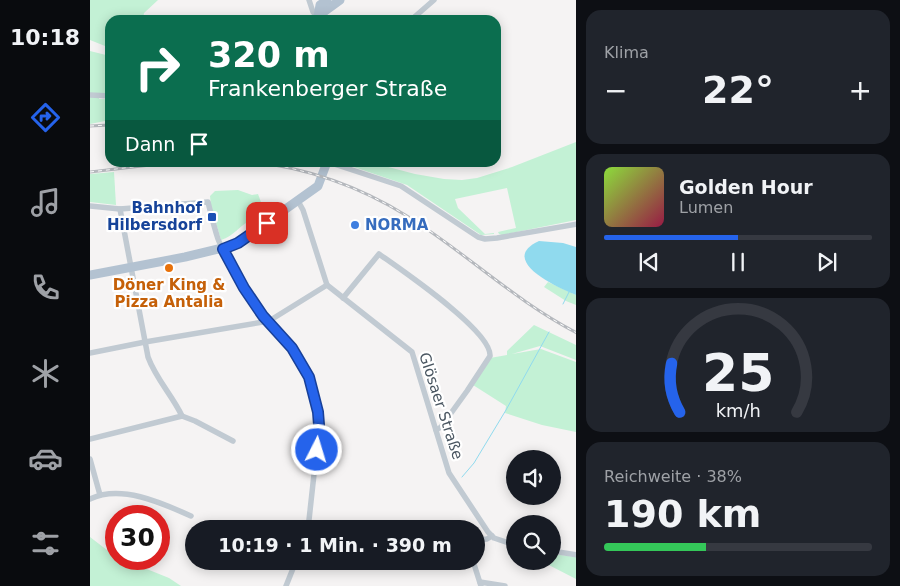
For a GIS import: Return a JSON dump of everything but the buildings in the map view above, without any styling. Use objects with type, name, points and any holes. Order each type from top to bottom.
[{"type":"main road","points":[[318,15],[320,5],[327,0]]},
{"type":"main road","points":[[322,15],[340,0]]},
{"type":"main road","points":[[90,275],[223,249],[238,243],[319,184],[325,167]]},
{"type":"street","points":[[309,0],[316,15]]},
{"type":"street","points":[[417,15],[434,0]]},
{"type":"street","points":[[90,95],[105,96]]},
{"type":"street","points":[[342,167],[401,186],[478,237],[497,238],[576,224]]},
{"type":"street","points":[[90,353],[269,321],[327,285],[303,210],[298,201]]},
{"type":"street","points":[[90,206],[120,209],[208,202],[218,240],[244,288],[299,359],[309,377],[316,400],[319,425],[309,520]]},
{"type":"street","points":[[120,209],[148,357],[154,372],[182,416]]},
{"type":"street","points":[[343,298],[379,254],[455,310],[484,342],[490,352],[490,356],[456,407],[441,427],[436,430]]},
{"type":"street","name":"Glösaer Straße","points":[[327,285],[412,352],[449,473],[492,536]]},
{"type":"street","points":[[90,439],[182,416],[233,441]]},
{"type":"street","points":[[90,459],[100,495]]},
{"type":"street","points":[[90,499],[100,495],[132,495],[158,501],[191,516]]},
{"type":"street","points":[[485,539],[492,536],[506,541]]},
{"type":"street","points":[[561,552],[576,554]]},
{"type":"street","points":[[286,586],[292,570]]},
{"type":"street","points":[[476,570],[480,584],[505,586]]},
{"type":"green space","points":[[90,0],[158,0],[144,15],[105,15],[105,46],[90,40]]},
{"type":"green space","points":[[90,51],[105,55],[105,94],[100,94],[99,99],[105,99],[105,121],[90,124]]},
{"type":"green space","points":[[576,142],[576,220],[502,235],[498,232],[516,228],[507,188],[455,199],[458,208],[485,234],[494,233],[481,235],[407,185],[354,167],[388,167],[415,174],[462,180],[477,178],[512,167]]},
{"type":"green space","points":[[114,172],[116,205],[90,202],[90,174]]},
{"type":"green space","points":[[238,190],[252,195],[258,194],[265,213],[247,222],[230,236],[221,240],[210,196],[215,191]]},
{"type":"green space","points":[[548,282],[576,295],[576,305],[544,287]]},
{"type":"green space","points":[[534,325],[576,345],[576,360],[540,346],[512,354],[541,349],[576,362],[576,432],[542,425],[505,413],[506,406],[473,385],[490,358],[507,355],[507,351]]},
{"type":"green space","points":[[90,537],[105,549],[105,570],[149,570],[169,578],[181,586],[90,586]]},
{"type":"green space","points":[[561,555],[576,557],[576,579],[558,570],[561,570]]},
{"type":"water","points":[[539,241],[563,243],[576,247],[576,295],[545,280],[528,265],[525,256],[528,248]]},
{"type":"waterway","points":[[563,304],[569,292]]},
{"type":"waterway","points":[[462,477],[474,463],[506,410],[549,332]]},
{"type":"railway","points":[[90,126],[105,125]]},
{"type":"railway","points":[[90,172],[133,167]]},
{"type":"railway","points":[[283,167],[333,180],[371,196],[407,216],[532,306],[576,332]]},
{"type":"place","name":"Bahnhof Hilbersdorf","points":[[212,217]]},
{"type":"place","name":"NORMA","points":[[355,225]]},
{"type":"place","name":"Döner King & Pizza Antalia","points":[[169,268]]},
{"type":"route","points":[[267,223],[238,243],[223,249],[244,288],[263,316],[292,348],[309,377],[318,412],[317,450]]}]
